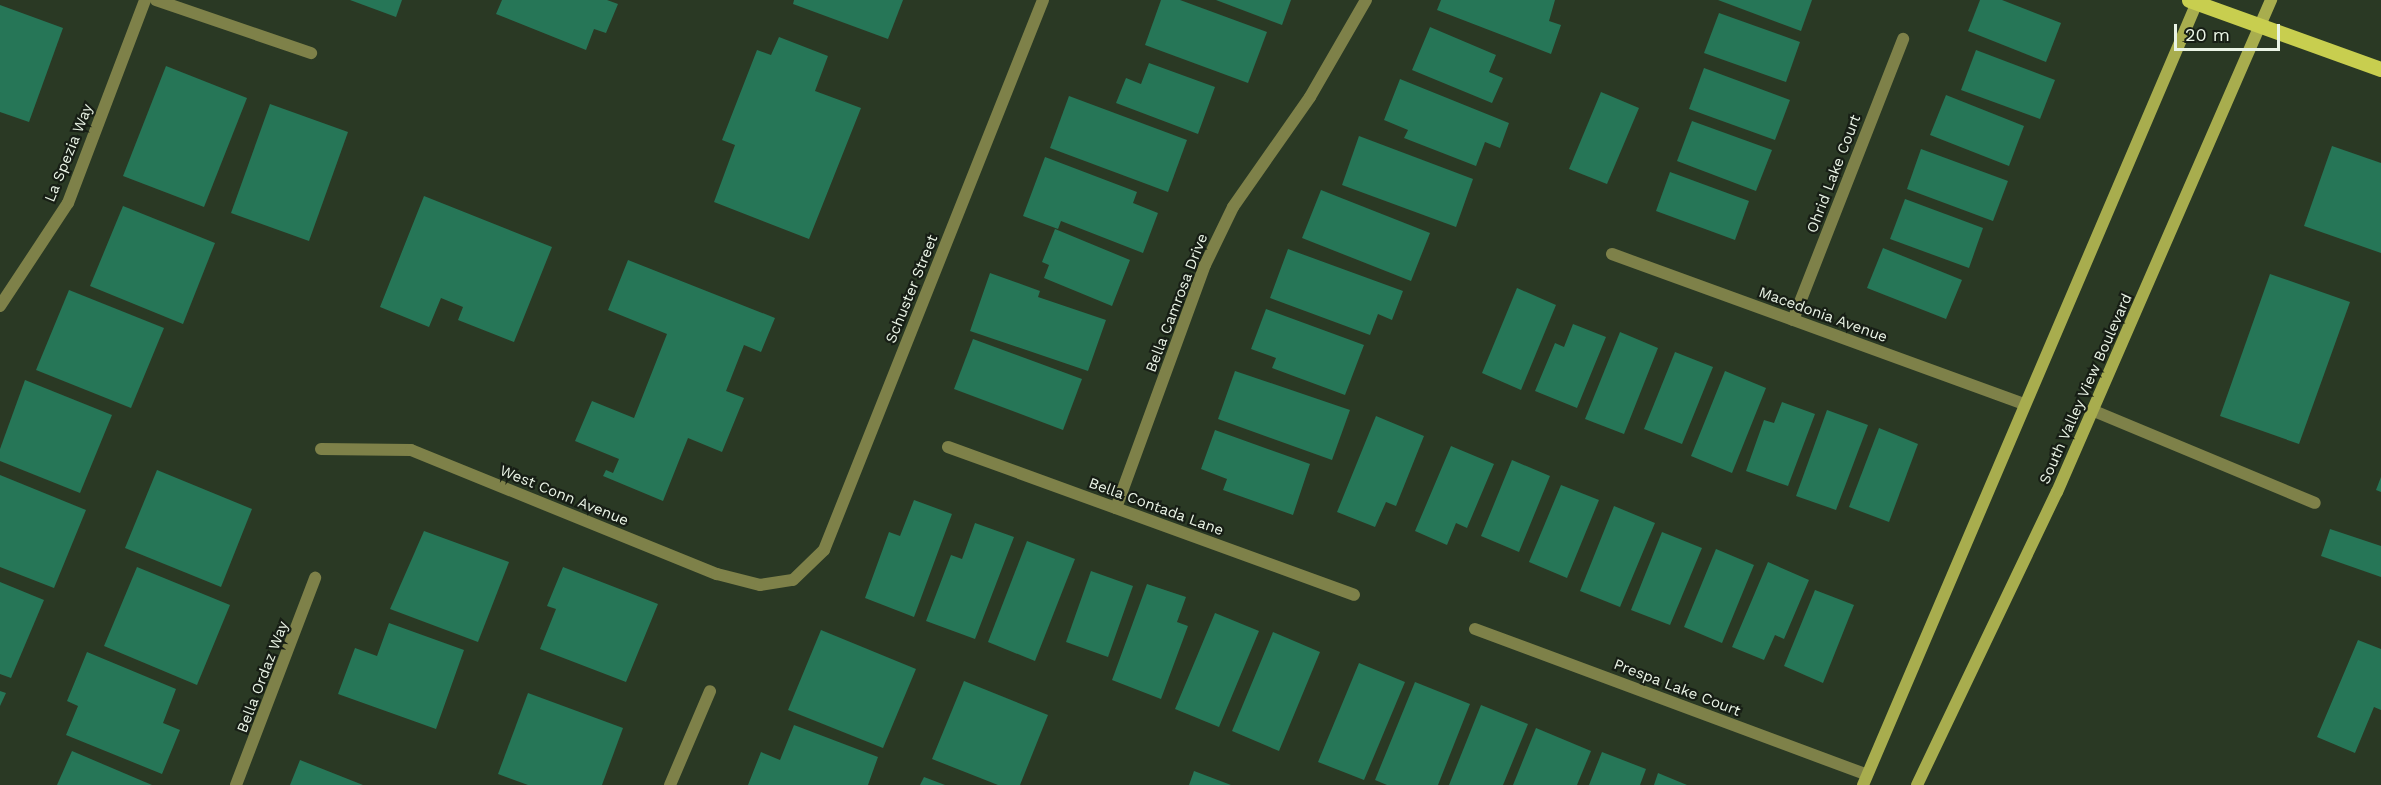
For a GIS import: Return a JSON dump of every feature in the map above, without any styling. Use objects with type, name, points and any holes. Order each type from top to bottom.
[{"type":"main road","name":"South Valley View Boulevard","points":[[1917,785],[2094,411],[2271,0]]},
{"type":"main road","points":[[1865,780],[2194,1],[2259,27],[2381,69]]},
{"type":"street","name":"La Spezia Way","points":[[0,306],[68,203],[145,0]]},
{"type":"street","points":[[156,0],[311,53]]},
{"type":"street","name":"Schuster Street","points":[[794,580],[824,550],[1043,0]]},
{"type":"street","name":"Bella Camrosa Drive","points":[[1116,508],[1205,265],[1233,207],[1310,97],[1366,0]]},
{"type":"street","name":"Ohrid Lake Court","points":[[1793,320],[1903,39]]},
{"type":"street","name":"Macedonia Avenue","points":[[1612,254],[2024,404]]},
{"type":"street","points":[[2094,411],[2315,503]]},
{"type":"street","name":"Bella Contada Lane","points":[[948,447],[1354,595]]},
{"type":"street","name":"West Conn Avenue","points":[[321,449],[411,450],[717,574],[760,585],[794,580]]},
{"type":"street","name":"Bella Ordaz Way","points":[[236,785],[315,578]]},
{"type":"street","name":"Prespa Lake Court","points":[[1475,629],[1865,780]]},
{"type":"street","points":[[670,785],[710,691]]},
{"type":"building","points":[[350,0],[402,0],[396,17]]},
{"type":"building","points":[[502,0],[607,0],[618,4],[606,33],[594,29],[586,50],[496,14]]},
{"type":"building","points":[[794,0],[903,0],[888,39],[793,4]]},
{"type":"building","points":[[1161,0],[1180,0],[1267,32],[1248,83],[1145,45]]},
{"type":"building","points":[[1216,0],[1291,0],[1282,25]]},
{"type":"building","points":[[1441,0],[1555,0],[1549,21],[1561,25],[1551,54],[1437,10]]},
{"type":"building","points":[[1718,0],[1812,0],[1801,31]]},
{"type":"building","points":[[1980,0],[2002,0],[2061,23],[2046,62],[1968,31]]},
{"type":"building","points":[[0,5],[63,28],[29,122],[0,112]]},
{"type":"building","points":[[1719,13],[1800,42],[1786,82],[1704,53]]},
{"type":"building","points":[[1430,27],[1496,55],[1489,72],[1503,78],[1492,103],[1412,70]]},
{"type":"building","points":[[779,37],[828,56],[815,91],[861,108],[809,239],[714,202],[735,145],[722,140],[757,50],[771,55]]},
{"type":"building","points":[[1976,50],[2055,80],[2040,119],[1961,90]]},
{"type":"building","points":[[1149,63],[1215,87],[1198,134],[1116,103],[1126,78],[1141,84]]},
{"type":"building","points":[[166,66],[247,98],[204,207],[123,176]]},
{"type":"building","points":[[1704,68],[1790,100],[1775,140],[1689,109]]},
{"type":"building","points":[[1400,79],[1509,123],[1500,148],[1485,142],[1476,166],[1404,138],[1408,130],[1384,120]]},
{"type":"building","points":[[1601,92],[1639,108],[1607,184],[1569,169]]},
{"type":"building","points":[[1946,95],[2024,126],[2009,166],[1930,135]]},
{"type":"building","points":[[1069,96],[1187,140],[1168,192],[1050,148]]},
{"type":"building","points":[[270,104],[348,132],[309,241],[231,213]]},
{"type":"building","points":[[1692,121],[1772,150],[1756,191],[1677,161]]},
{"type":"building","points":[[1359,136],[1473,179],[1456,227],[1342,185]]},
{"type":"building","points":[[2332,146],[2381,163],[2381,253],[2304,226]]},
{"type":"building","points":[[1921,149],[2008,181],[1993,221],[1907,189]]},
{"type":"building","points":[[1045,157],[1137,192],[1133,203],[1158,213],[1143,253],[1061,221],[1058,229],[1023,216]]},
{"type":"building","points":[[1670,172],[1749,201],[1735,240],[1656,211]]},
{"type":"building","points":[[1321,190],[1430,233],[1411,281],[1302,238]]},
{"type":"building","points":[[424,196],[552,247],[514,342],[458,320],[463,307],[441,298],[429,327],[380,307]]},
{"type":"building","points":[[1905,199],[1983,228],[1969,268],[1890,239]]},
{"type":"building","points":[[123,206],[215,243],[183,324],[90,286]]},
{"type":"building","points":[[1055,229],[1130,260],[1112,306],[1044,278],[1049,265],[1042,262]]},
{"type":"building","points":[[1883,248],[1962,280],[1946,319],[1867,288]]},
{"type":"building","points":[[1288,249],[1403,291],[1392,320],[1378,314],[1370,335],[1270,298]]},
{"type":"building","points":[[628,260],[775,318],[761,352],[744,345],[726,391],[744,398],[722,452],[688,438],[663,501],[603,476],[606,470],[613,473],[619,459],[575,441],[592,401],[634,418],[667,334],[608,310]]},
{"type":"building","points":[[990,273],[1040,291],[1038,297],[1106,320],[1088,371],[970,331]]},
{"type":"building","points":[[2270,274],[2350,302],[2299,444],[2220,416]]},
{"type":"building","points":[[1517,288],[1556,305],[1521,390],[1482,373]]},
{"type":"building","points":[[69,290],[164,328],[131,408],[36,370]]},
{"type":"building","points":[[1266,309],[1364,345],[1345,395],[1272,368],[1276,358],[1251,349]]},
{"type":"building","points":[[1573,324],[1606,337],[1577,408],[1535,391],[1555,343],[1564,347]]},
{"type":"building","points":[[1620,332],[1658,348],[1624,434],[1585,419]]},
{"type":"building","points":[[973,339],[1082,379],[1063,430],[954,389]]},
{"type":"building","points":[[1675,352],[1713,367],[1682,444],[1644,429]]},
{"type":"building","points":[[1235,371],[1350,410],[1332,460],[1218,419]]},
{"type":"building","points":[[1725,371],[1766,388],[1732,473],[1691,456]]},
{"type":"building","points":[[25,380],[112,415],[80,493],[0,461],[0,449]]},
{"type":"building","points":[[1782,402],[1815,414],[1788,486],[1746,471],[1764,420],[1774,423]]},
{"type":"building","points":[[1827,410],[1868,425],[1836,510],[1796,496]]},
{"type":"building","points":[[1376,416],[1424,436],[1396,506],[1386,502],[1375,527],[1337,512]]},
{"type":"building","points":[[1879,428],[1918,444],[1889,522],[1849,507]]},
{"type":"building","points":[[1215,430],[1310,464],[1293,515],[1223,490],[1227,479],[1201,469]]},
{"type":"building","points":[[1451,446],[1494,464],[1467,528],[1456,523],[1447,545],[1415,531]]},
{"type":"building","points":[[1512,460],[1550,476],[1519,552],[1481,536]]},
{"type":"building","points":[[157,470],[252,509],[221,587],[125,548]]},
{"type":"building","points":[[0,475],[86,510],[54,588],[0,567]]},
{"type":"building","points":[[2381,477],[2381,492],[2376,490]]},
{"type":"building","points":[[1561,485],[1599,500],[1567,578],[1529,562]]},
{"type":"building","points":[[914,500],[952,514],[914,617],[865,598],[889,532],[900,536]]},
{"type":"building","points":[[1614,506],[1655,523],[1620,607],[1580,591]]},
{"type":"building","points":[[975,523],[1014,537],[975,639],[926,621],[951,555],[962,559]]},
{"type":"building","points":[[2330,529],[2381,546],[2381,577],[2321,556]]},
{"type":"building","points":[[424,531],[509,562],[478,642],[390,609]]},
{"type":"building","points":[[1662,532],[1702,548],[1670,625],[1631,610]]},
{"type":"building","points":[[1027,541],[1075,559],[1035,661],[988,642]]},
{"type":"building","points":[[1716,549],[1754,565],[1722,643],[1684,627]]},
{"type":"building","points":[[1768,562],[1809,580],[1784,639],[1775,635],[1764,660],[1732,647]]},
{"type":"building","points":[[137,567],[230,605],[197,685],[104,646]]},
{"type":"building","points":[[563,567],[658,604],[626,682],[540,649],[556,609],[547,606]]},
{"type":"building","points":[[1091,571],[1133,586],[1108,657],[1066,642]]},
{"type":"building","points":[[0,582],[44,600],[11,678],[0,674]]},
{"type":"building","points":[[1147,584],[1186,597],[1177,622],[1188,626],[1161,699],[1112,680]]},
{"type":"building","points":[[1815,590],[1854,605],[1823,683],[1784,666]]},
{"type":"building","points":[[1215,613],[1259,631],[1219,727],[1175,709]]},
{"type":"building","points":[[389,623],[464,650],[436,729],[338,694],[355,648],[377,656]]},
{"type":"building","points":[[821,630],[916,669],[883,748],[788,710]]},
{"type":"building","points":[[1273,632],[1320,652],[1279,751],[1232,731]]},
{"type":"building","points":[[2358,640],[2381,649],[2381,710],[2374,707],[2355,753],[2317,737]]},
{"type":"building","points":[[87,652],[176,689],[163,723],[180,730],[162,774],[66,735],[78,706],[67,701]]},
{"type":"building","points":[[1359,663],[1405,682],[1364,780],[1318,762]]},
{"type":"building","points":[[964,681],[1048,715],[1020,785],[998,785],[932,759]]},
{"type":"building","points":[[1415,682],[1470,704],[1438,785],[1387,785],[1375,780]]},
{"type":"building","points":[[0,691],[6,693],[0,706]]},
{"type":"building","points":[[528,693],[623,728],[602,785],[528,785],[498,774]]},
{"type":"building","points":[[1481,705],[1528,724],[1503,785],[1449,785]]},
{"type":"building","points":[[794,725],[878,757],[868,785],[748,785],[761,752],[780,760]]},
{"type":"building","points":[[1536,728],[1591,751],[1577,785],[1513,785]]},
{"type":"building","points":[[72,751],[152,785],[57,785]]},
{"type":"building","points":[[1602,752],[1646,769],[1640,785],[1589,785]]},
{"type":"building","points":[[300,760],[363,785],[290,785]]},
{"type":"building","points":[[1194,771],[1231,785],[1189,785]]},
{"type":"building","points":[[1658,773],[1687,785],[1654,785]]},
{"type":"building","points":[[924,777],[945,785],[920,785]]}]
